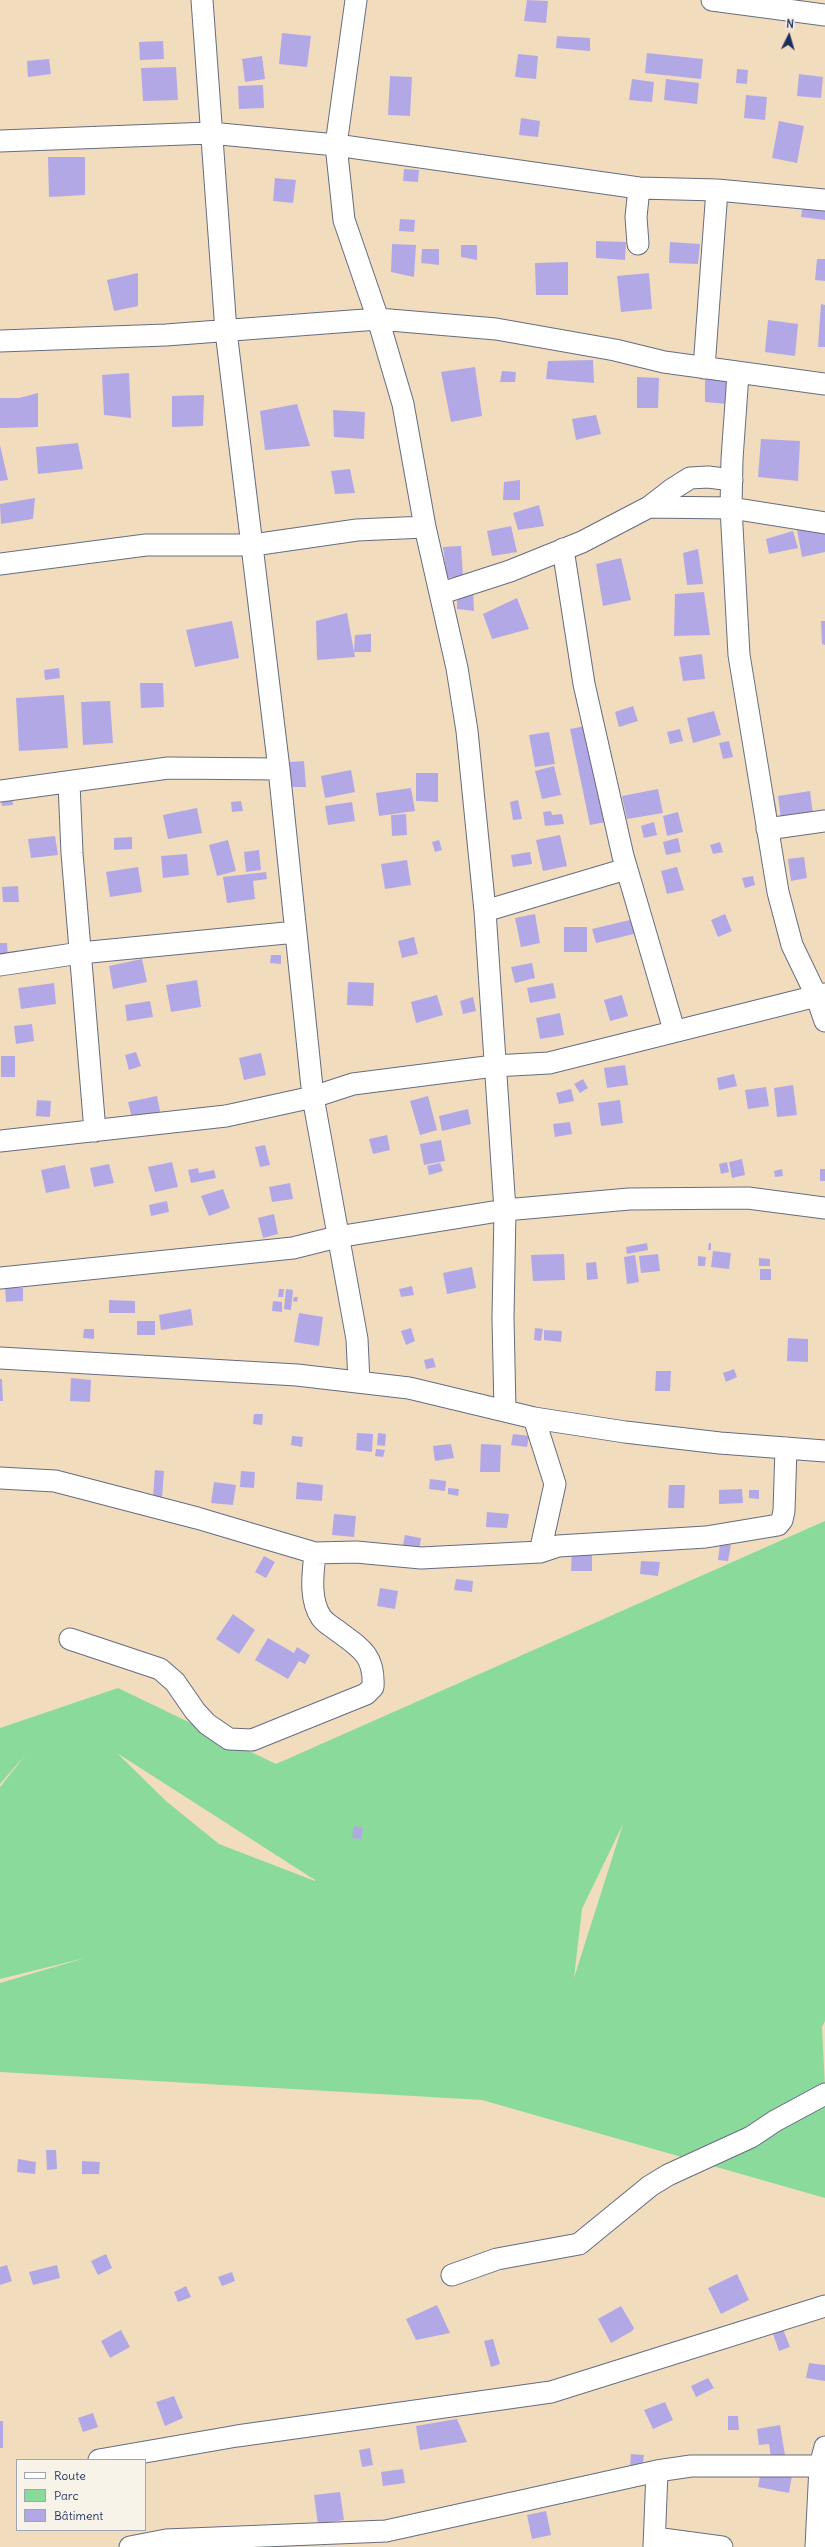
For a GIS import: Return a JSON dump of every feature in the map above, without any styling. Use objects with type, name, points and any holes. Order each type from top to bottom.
[{"type":"street","points":[[202,0],[210,133],[226,331],[253,544],[279,769],[313,1097],[356,1339],[359,1382]]},
{"type":"street","points":[[356,0],[336,145],[344,220],[378,319],[403,404],[425,527],[442,593],[457,668],[466,731],[485,911],[494,1066],[505,1210],[503,1318],[505,1410]]},
{"type":"street","points":[[712,0],[825,15]]},
{"type":"street","points":[[0,141],[210,133],[336,145],[639,188],[717,190],[825,200]]},
{"type":"street","points":[[638,244],[636,217],[639,188]]},
{"type":"street","points":[[704,368],[717,190]]},
{"type":"street","points":[[0,341],[166,336],[378,319],[496,329],[615,350],[664,362],[738,374],[825,384]]},
{"type":"street","points":[[738,374],[732,459],[731,508],[739,655],[778,892],[792,945],[820,994],[825,1021]]},
{"type":"street","points":[[442,593],[510,571],[563,550],[649,507],[690,478],[708,477],[732,480]]},
{"type":"street","points":[[649,507],[731,508],[825,523]]},
{"type":"street","points":[[0,564],[146,545],[253,544],[357,530],[425,527]]},
{"type":"street","points":[[563,550],[584,684],[626,869],[674,1030]]},
{"type":"street","points":[[0,791],[69,783],[168,768],[279,769]]},
{"type":"street","points":[[69,783],[80,953],[95,1131]]},
{"type":"street","points":[[767,829],[825,821]]},
{"type":"street","points":[[485,911],[626,869]]},
{"type":"street","points":[[0,965],[80,953],[296,932]]},
{"type":"street","points":[[0,1141],[226,1116],[313,1097],[353,1084],[494,1066],[549,1063],[820,994]]},
{"type":"street","points":[[0,1278],[293,1248],[337,1237],[505,1210],[629,1199],[748,1198],[825,1208]]},
{"type":"street","points":[[0,1358],[297,1375],[409,1388],[534,1418],[625,1432],[825,1451]]},
{"type":"street","points":[[534,1418],[555,1484],[540,1552]]},
{"type":"street","points":[[0,1478],[55,1481],[197,1518],[314,1553],[356,1552],[421,1558],[540,1552],[558,1546],[706,1537],[778,1525],[782,1520],[784,1511],[786,1448]]},
{"type":"street","points":[[70,1640],[160,1669],[175,1682],[195,1712],[218,1733],[229,1739],[252,1740],[366,1694],[373,1687],[374,1672],[371,1661],[363,1650],[321,1618],[313,1582],[314,1553]]},
{"type":"street","points":[[452,2275],[497,2259],[579,2244],[650,2186],[668,2175],[751,2138],[775,2121],[825,2094]]},
{"type":"street","points":[[105,2459],[237,2436],[551,2392],[825,2306]]},
{"type":"street","points":[[130,2547],[166,2540],[261,2542],[386,2531],[657,2471],[691,2466],[823,2456],[816,2547]]},
{"type":"street","points":[[657,2471],[654,2543],[722,2547]]},
{"type":"green space","points":[[825,1521],[825,2021],[822,2027],[825,2087],[825,2198],[482,2100],[0,2072],[0,1983],[85,1958],[0,1979],[0,1787],[27,1753],[0,1784],[0,1728],[118,1688],[276,1764]],"holes":[[[117,1753],[315,1880],[315,1881],[219,1844],[166,1801]],[[623,1824],[574,1978],[582,1909]]]},
{"type":"building","points":[[527,0],[548,1],[546,23],[524,21]]},
{"type":"building","points":[[282,33],[311,36],[307,67],[279,64]]},
{"type":"building","points":[[557,36],[590,38],[590,51],[556,48]]},
{"type":"building","points":[[163,41],[164,59],[140,60],[139,42]]},
{"type":"building","points":[[647,53],[703,59],[701,79],[645,73]]},
{"type":"building","points":[[518,54],[538,56],[536,79],[515,77]]},
{"type":"building","points":[[262,56],[265,79],[245,82],[242,59]]},
{"type":"building","points":[[49,59],[51,74],[28,77],[27,61]]},
{"type":"building","points":[[176,67],[178,100],[143,101],[141,68]]},
{"type":"building","points":[[737,69],[748,70],[747,84],[736,83]]},
{"type":"building","points":[[799,74],[823,77],[821,98],[797,96]]},
{"type":"building","points":[[390,76],[412,77],[410,116],[388,115]]},
{"type":"building","points":[[632,79],[654,82],[652,102],[629,100]]},
{"type":"building","points":[[666,79],[699,83],[697,104],[664,100]]},
{"type":"building","points":[[263,85],[264,108],[239,109],[238,86]]},
{"type":"building","points":[[746,95],[767,97],[765,120],[744,118]]},
{"type":"building","points":[[521,118],[540,121],[538,137],[519,135]]},
{"type":"building","points":[[779,121],[804,126],[797,163],[772,158]]},
{"type":"building","points":[[48,157],[85,157],[85,195],[49,197]]},
{"type":"building","points":[[404,169],[419,170],[418,182],[403,181]]},
{"type":"building","points":[[275,178],[296,180],[293,203],[273,201]]},
{"type":"building","points":[[803,202],[825,205],[825,220],[801,217]]},
{"type":"building","points":[[400,219],[415,220],[414,232],[399,231]]},
{"type":"building","points":[[596,241],[626,242],[625,260],[596,258]]},
{"type":"building","points":[[670,242],[700,244],[698,264],[669,263]]},
{"type":"building","points":[[392,244],[416,245],[414,277],[391,272]]},
{"type":"building","points":[[461,245],[477,245],[477,260],[461,257]]},
{"type":"building","points":[[422,249],[439,249],[439,265],[421,263]]},
{"type":"building","points":[[817,259],[825,259],[825,281],[815,280]]},
{"type":"building","points":[[568,262],[568,295],[536,295],[535,263]]},
{"type":"building","points":[[138,273],[138,306],[114,311],[107,280]]},
{"type":"building","points":[[649,273],[652,309],[621,312],[617,276]]},
{"type":"building","points":[[821,304],[825,305],[825,347],[818,347]]},
{"type":"building","points":[[768,320],[798,324],[795,356],[765,352]]},
{"type":"building","points":[[593,360],[594,383],[546,379],[548,361]]},
{"type":"building","points":[[475,367],[482,416],[451,422],[441,372]]},
{"type":"building","points":[[502,371],[516,372],[515,382],[500,382]]},
{"type":"building","points":[[129,373],[131,418],[104,415],[102,375]]},
{"type":"building","points":[[637,377],[659,378],[658,408],[637,408]]},
{"type":"building","points":[[705,378],[727,380],[727,404],[705,402]]},
{"type":"building","points":[[38,393],[38,427],[0,428],[0,398],[19,398]]},
{"type":"building","points":[[204,395],[203,426],[172,427],[172,396]]},
{"type":"building","points":[[297,404],[310,446],[265,450],[260,411]]},
{"type":"building","points":[[333,410],[365,412],[364,439],[334,437]]},
{"type":"building","points":[[596,415],[601,434],[576,440],[572,419]]},
{"type":"building","points":[[761,439],[800,441],[798,481],[758,477]]},
{"type":"building","points":[[78,443],[83,469],[38,474],[36,447]]},
{"type":"building","points":[[0,445],[8,480],[0,481]]},
{"type":"building","points":[[350,469],[355,493],[335,494],[331,471]]},
{"type":"building","points":[[520,480],[520,500],[503,500],[504,482]]},
{"type":"building","points":[[35,498],[33,519],[1,524],[0,504]]},
{"type":"building","points":[[539,505],[544,526],[518,530],[513,513]]},
{"type":"building","points":[[825,525],[825,552],[802,557],[797,530]]},
{"type":"building","points":[[511,526],[517,552],[492,556],[487,531]]},
{"type":"building","points":[[793,531],[798,548],[769,554],[766,539]]},
{"type":"building","points":[[461,546],[463,576],[447,578],[443,547]]},
{"type":"building","points":[[698,549],[703,584],[687,585],[683,553]]},
{"type":"building","points":[[621,558],[631,600],[603,606],[596,564]]},
{"type":"building","points":[[473,589],[474,611],[457,609],[457,594]]},
{"type":"building","points":[[704,592],[710,635],[674,636],[675,594]]},
{"type":"building","points":[[517,598],[529,629],[492,639],[483,614]]},
{"type":"building","points":[[347,613],[355,657],[317,660],[316,621]]},
{"type":"building","points":[[232,621],[239,658],[195,667],[186,630]]},
{"type":"building","points":[[821,621],[825,621],[825,645],[822,644]]},
{"type":"building","points":[[371,634],[371,652],[354,652],[355,635]]},
{"type":"building","points":[[702,654],[705,679],[683,681],[679,657]]},
{"type":"building","points":[[59,668],[60,678],[45,680],[44,670]]},
{"type":"building","points":[[140,683],[163,683],[164,707],[141,708]]},
{"type":"building","points":[[64,695],[68,748],[19,751],[16,698]]},
{"type":"building","points":[[110,701],[113,743],[83,745],[81,702]]},
{"type":"building","points":[[633,706],[638,721],[619,727],[615,712]]},
{"type":"building","points":[[714,711],[721,735],[693,743],[687,718]]},
{"type":"building","points":[[591,725],[611,821],[590,825],[570,729]]},
{"type":"building","points":[[680,729],[683,741],[670,744],[667,732]]},
{"type":"building","points":[[549,732],[555,764],[535,767],[529,735]]},
{"type":"building","points":[[729,741],[733,757],[723,759],[719,743]]},
{"type":"building","points":[[304,761],[306,787],[290,787],[289,762]]},
{"type":"building","points":[[554,766],[561,795],[542,799],[535,771]]},
{"type":"building","points":[[351,770],[355,792],[325,798],[321,776]]},
{"type":"building","points":[[416,773],[438,773],[438,802],[416,801]]},
{"type":"building","points":[[411,788],[415,811],[379,816],[376,793]]},
{"type":"building","points":[[658,789],[663,813],[627,819],[622,796]]},
{"type":"building","points":[[810,791],[813,814],[781,819],[778,796]]},
{"type":"building","points":[[774,795],[777,812],[769,813],[767,796]]},
{"type":"building","points":[[12,797],[13,805],[2,806],[1,798]]},
{"type":"building","points":[[518,800],[522,819],[513,820],[510,802]]},
{"type":"building","points":[[241,801],[243,811],[232,812],[231,802]]},
{"type":"building","points":[[352,802],[355,821],[328,825],[325,806]]},
{"type":"building","points":[[197,808],[202,833],[168,839],[163,815]]},
{"type":"building","points":[[551,811],[552,815],[562,814],[564,824],[545,826],[543,812]]},
{"type":"building","points":[[678,812],[683,832],[667,836],[663,816]]},
{"type":"building","points":[[406,814],[407,835],[392,836],[391,815]]},
{"type":"building","points":[[654,822],[657,835],[644,838],[641,826]]},
{"type":"building","points":[[560,835],[567,866],[543,871],[536,840]]},
{"type":"building","points":[[55,836],[58,855],[31,858],[28,839]]},
{"type":"building","points":[[132,837],[132,849],[114,850],[114,838]]},
{"type":"building","points":[[678,838],[681,852],[666,855],[663,842]]},
{"type":"building","points":[[228,840],[236,871],[217,876],[209,845]]},
{"type":"building","points":[[439,840],[442,850],[435,852],[432,842]]},
{"type":"building","points":[[720,842],[723,852],[713,854],[710,845]]},
{"type":"building","points":[[259,850],[261,870],[246,872],[244,852]]},
{"type":"building","points":[[530,852],[532,864],[513,867],[511,855]]},
{"type":"building","points":[[187,854],[189,875],[163,878],[161,856]]},
{"type":"building","points":[[804,857],[807,878],[791,881],[788,859]]},
{"type":"building","points":[[407,860],[411,885],[385,889],[381,864]]},
{"type":"building","points":[[138,867],[142,892],[110,897],[106,872]]},
{"type":"building","points":[[677,867],[684,890],[667,894],[661,871]]},
{"type":"building","points":[[266,872],[267,879],[253,881],[255,899],[227,903],[223,877]]},
{"type":"building","points":[[753,876],[755,885],[745,888],[742,878]]},
{"type":"building","points":[[18,886],[19,902],[3,902],[2,887]]},
{"type":"building","points":[[535,914],[540,943],[521,947],[515,918]]},
{"type":"building","points":[[725,914],[732,931],[718,937],[711,920]]},
{"type":"building","points":[[634,919],[638,933],[596,943],[592,929]]},
{"type":"building","points":[[564,927],[587,927],[587,952],[564,952]]},
{"type":"building","points":[[414,937],[418,954],[402,958],[398,941]]},
{"type":"building","points":[[0,943],[7,943],[8,957],[0,958]]},
{"type":"building","points":[[271,955],[281,955],[281,964],[270,963]]},
{"type":"building","points":[[142,959],[147,982],[113,989],[109,966]]},
{"type":"building","points":[[532,963],[535,978],[515,983],[511,967]]},
{"type":"building","points":[[197,980],[201,1007],[171,1012],[166,985]]},
{"type":"building","points":[[348,982],[374,983],[373,1006],[347,1005]]},
{"type":"building","points":[[54,983],[56,1004],[21,1009],[18,988]]},
{"type":"building","points":[[553,983],[556,998],[530,1003],[527,988]]},
{"type":"building","points":[[437,995],[443,1015],[416,1023],[411,1002]]},
{"type":"building","points":[[622,995],[628,1016],[610,1021],[604,1000]]},
{"type":"building","points":[[473,997],[476,1011],[463,1014],[460,1001]]},
{"type":"building","points":[[150,1001],[153,1017],[127,1021],[125,1005]]},
{"type":"building","points":[[560,1013],[564,1035],[540,1039],[536,1018]]},
{"type":"building","points":[[32,1024],[34,1041],[16,1044],[14,1026]]},
{"type":"building","points":[[136,1052],[141,1066],[129,1070],[125,1055]]},
{"type":"building","points":[[261,1053],[266,1075],[244,1080],[239,1058]]},
{"type":"building","points":[[1,1056],[15,1056],[15,1077],[1,1077]]},
{"type":"building","points":[[625,1065],[628,1085],[607,1088],[604,1068]]},
{"type":"building","points":[[734,1074],[737,1086],[719,1090],[717,1078]]},
{"type":"building","points":[[583,1079],[588,1088],[580,1093],[574,1084]]},
{"type":"building","points":[[793,1085],[797,1115],[777,1117],[774,1088]]},
{"type":"building","points":[[766,1087],[769,1106],[748,1109],[745,1090]]},
{"type":"building","points":[[571,1089],[574,1101],[559,1104],[556,1093]]},
{"type":"building","points":[[157,1096],[161,1116],[133,1123],[128,1102]]},
{"type":"building","points":[[428,1096],[437,1130],[420,1135],[410,1101]]},
{"type":"building","points":[[37,1100],[51,1101],[50,1117],[36,1116]]},
{"type":"building","points":[[620,1100],[623,1123],[601,1126],[598,1103]]},
{"type":"building","points":[[468,1109],[471,1124],[442,1131],[439,1116]]},
{"type":"building","points":[[570,1122],[572,1134],[555,1137],[553,1124]]},
{"type":"building","points":[[387,1135],[390,1150],[373,1154],[369,1139]]},
{"type":"building","points":[[441,1140],[445,1161],[424,1165],[420,1144]]},
{"type":"building","points":[[265,1145],[270,1165],[260,1167],[255,1147]]},
{"type":"building","points":[[742,1159],[745,1175],[732,1178],[729,1162]]},
{"type":"building","points":[[172,1162],[178,1187],[155,1192],[148,1167]]},
{"type":"building","points":[[727,1162],[729,1172],[721,1174],[719,1164]]},
{"type":"building","points":[[440,1163],[443,1171],[429,1175],[427,1166]]},
{"type":"building","points":[[109,1164],[114,1183],[94,1187],[90,1168]]},
{"type":"building","points":[[65,1165],[70,1188],[46,1193],[41,1170]]},
{"type":"building","points":[[198,1168],[199,1173],[214,1170],[216,1178],[191,1183],[188,1170]]},
{"type":"building","points":[[782,1169],[783,1176],[775,1177],[774,1171]]},
{"type":"building","points":[[820,1169],[825,1169],[825,1181],[820,1181]]},
{"type":"building","points":[[290,1183],[293,1199],[272,1202],[269,1187]]},
{"type":"building","points":[[223,1189],[230,1208],[209,1216],[201,1196]]},
{"type":"building","points":[[167,1201],[169,1212],[151,1216],[149,1205]]},
{"type":"building","points":[[274,1214],[278,1234],[263,1238],[258,1218]]},
{"type":"building","points":[[647,1243],[648,1250],[627,1254],[626,1247]]},
{"type":"building","points":[[709,1243],[711,1243],[711,1250],[708,1250]]},
{"type":"building","points":[[713,1251],[731,1253],[729,1269],[711,1267]]},
{"type":"building","points":[[564,1254],[565,1280],[533,1281],[531,1255]]},
{"type":"building","points":[[658,1254],[660,1271],[641,1273],[639,1256]]},
{"type":"building","points":[[635,1255],[639,1282],[627,1284],[624,1257]]},
{"type":"building","points":[[698,1256],[706,1257],[705,1266],[698,1266]]},
{"type":"building","points":[[759,1258],[770,1259],[770,1266],[759,1266]]},
{"type":"building","points":[[596,1262],[598,1279],[587,1280],[586,1263]]},
{"type":"building","points":[[472,1267],[476,1288],[447,1294],[443,1273]]},
{"type":"building","points":[[760,1269],[771,1269],[771,1280],[760,1280]]},
{"type":"building","points":[[412,1286],[414,1295],[401,1297],[399,1289]]},
{"type":"building","points":[[5,1288],[23,1288],[23,1301],[6,1302]]},
{"type":"building","points":[[279,1289],[284,1289],[283,1297],[278,1297]]},
{"type":"building","points":[[286,1289],[293,1290],[291,1310],[284,1309]]},
{"type":"building","points":[[294,1297],[298,1297],[297,1302],[293,1301]]},
{"type":"building","points":[[109,1300],[135,1301],[135,1313],[109,1313]]},
{"type":"building","points":[[273,1301],[282,1302],[282,1312],[272,1311]]},
{"type":"building","points":[[191,1309],[193,1325],[161,1330],[159,1315]]},
{"type":"building","points":[[299,1313],[323,1317],[319,1346],[294,1342]]},
{"type":"building","points":[[137,1321],[155,1321],[155,1335],[137,1335]]},
{"type":"building","points":[[411,1328],[415,1341],[406,1345],[401,1331]]},
{"type":"building","points":[[535,1328],[543,1329],[541,1341],[534,1340]]},
{"type":"building","points":[[84,1329],[94,1329],[94,1339],[83,1338]]},
{"type":"building","points":[[544,1330],[562,1331],[561,1342],[544,1340]]},
{"type":"building","points":[[788,1338],[808,1339],[808,1362],[787,1361]]},
{"type":"building","points":[[433,1358],[436,1367],[426,1369],[424,1360]]},
{"type":"building","points":[[734,1369],[737,1377],[726,1382],[723,1373]]},
{"type":"building","points":[[656,1371],[671,1371],[670,1391],[655,1391]]},
{"type":"building","points":[[71,1378],[91,1380],[90,1402],[70,1401]]},
{"type":"building","points":[[0,1379],[2,1379],[3,1401],[0,1401]]},
{"type":"building","points":[[254,1414],[263,1414],[262,1425],[253,1424]]},
{"type":"building","points":[[357,1433],[373,1434],[372,1452],[356,1450]]},
{"type":"building","points":[[378,1433],[386,1434],[385,1446],[377,1445]]},
{"type":"building","points":[[513,1434],[529,1436],[527,1447],[511,1445]]},
{"type":"building","points":[[292,1436],[303,1437],[302,1447],[291,1445]]},
{"type":"building","points":[[451,1444],[454,1458],[435,1461],[433,1446]]},
{"type":"building","points":[[481,1444],[501,1445],[500,1472],[480,1472]]},
{"type":"building","points":[[376,1449],[385,1450],[383,1457],[375,1456]]},
{"type":"building","points":[[155,1470],[164,1471],[162,1498],[153,1496]]},
{"type":"building","points":[[241,1471],[255,1472],[254,1488],[240,1487]]},
{"type":"building","points":[[430,1479],[446,1481],[445,1491],[429,1489]]},
{"type":"building","points":[[214,1482],[236,1485],[233,1505],[211,1503]]},
{"type":"building","points":[[297,1482],[323,1485],[322,1501],[296,1499]]},
{"type":"building","points":[[669,1485],[685,1485],[684,1508],[668,1508]]},
{"type":"building","points":[[448,1488],[459,1489],[458,1496],[448,1494]]},
{"type":"building","points":[[742,1489],[743,1503],[719,1504],[719,1490]]},
{"type":"building","points":[[749,1490],[759,1490],[759,1499],[749,1498]]},
{"type":"building","points":[[487,1512],[509,1514],[507,1528],[486,1527]]},
{"type":"building","points":[[334,1514],[356,1516],[354,1537],[332,1535]]},
{"type":"building","points":[[405,1535],[421,1538],[419,1553],[402,1550]]},
{"type":"building","points":[[720,1544],[731,1545],[728,1561],[718,1560]]},
{"type":"building","points":[[572,1551],[592,1552],[592,1571],[571,1571]]},
{"type":"building","points":[[264,1556],[275,1562],[266,1578],[255,1572]]},
{"type":"building","points":[[641,1561],[660,1562],[658,1576],[640,1574]]},
{"type":"building","points":[[456,1579],[473,1581],[472,1592],[454,1590]]},
{"type":"building","points":[[380,1588],[398,1591],[395,1609],[377,1606]]},
{"type":"building","points":[[233,1614],[255,1630],[239,1654],[216,1639]]},
{"type":"building","points":[[268,1638],[294,1653],[297,1647],[310,1655],[305,1664],[299,1661],[288,1679],[255,1660]]},
{"type":"building","points":[[354,1826],[363,1828],[361,1839],[352,1838]]},
{"type":"building","points":[[46,2150],[56,2150],[57,2169],[47,2170]]},
{"type":"building","points":[[18,2159],[36,2162],[35,2174],[17,2172]]},
{"type":"building","points":[[82,2161],[100,2162],[99,2174],[82,2174]]},
{"type":"building","points":[[106,2254],[112,2268],[98,2275],[91,2261]]},
{"type":"building","points":[[7,2265],[12,2281],[0,2285],[0,2267]]},
{"type":"building","points":[[57,2265],[60,2278],[33,2285],[29,2272]]},
{"type":"building","points":[[232,2272],[235,2281],[222,2286],[218,2277]]},
{"type":"building","points":[[737,2274],[749,2300],[721,2314],[708,2288]]},
{"type":"building","points":[[186,2286],[191,2297],[178,2302],[174,2292]]},
{"type":"building","points":[[437,2305],[450,2333],[416,2340],[406,2319]]},
{"type":"building","points":[[621,2306],[634,2328],[632,2331],[611,2343],[598,2319]]},
{"type":"building","points":[[781,2324],[790,2347],[779,2351],[771,2328]]},
{"type":"building","points":[[121,2330],[130,2347],[110,2358],[101,2341]]},
{"type":"building","points":[[493,2339],[500,2364],[491,2367],[484,2341]]},
{"type":"building","points":[[809,2363],[825,2365],[825,2381],[806,2378]]},
{"type":"building","points":[[708,2378],[714,2388],[696,2397],[691,2386]]},
{"type":"building","points":[[174,2396],[183,2418],[165,2426],[156,2402]]},
{"type":"building","points":[[665,2402],[673,2420],[653,2429],[644,2410]]},
{"type":"building","points":[[93,2413],[98,2427],[83,2432],[78,2418]]},
{"type":"building","points":[[728,2416],[738,2416],[739,2430],[728,2430]]},
{"type":"building","points":[[457,2419],[467,2442],[420,2450],[416,2426]]},
{"type":"building","points":[[0,2421],[3,2421],[3,2448],[0,2448]]},
{"type":"building","points":[[780,2425],[785,2455],[771,2457],[769,2444],[759,2445],[757,2429]]},
{"type":"building","points":[[370,2448],[373,2465],[362,2467],[359,2450]]},
{"type":"building","points":[[631,2454],[644,2455],[642,2469],[630,2468]]},
{"type":"building","points":[[403,2469],[405,2483],[383,2486],[381,2472]]},
{"type":"building","points":[[761,2471],[792,2475],[789,2493],[758,2487]]},
{"type":"building","points":[[340,2492],[344,2520],[318,2524],[314,2495]]},
{"type":"building","points":[[546,2511],[551,2535],[532,2539],[527,2515]]}]
